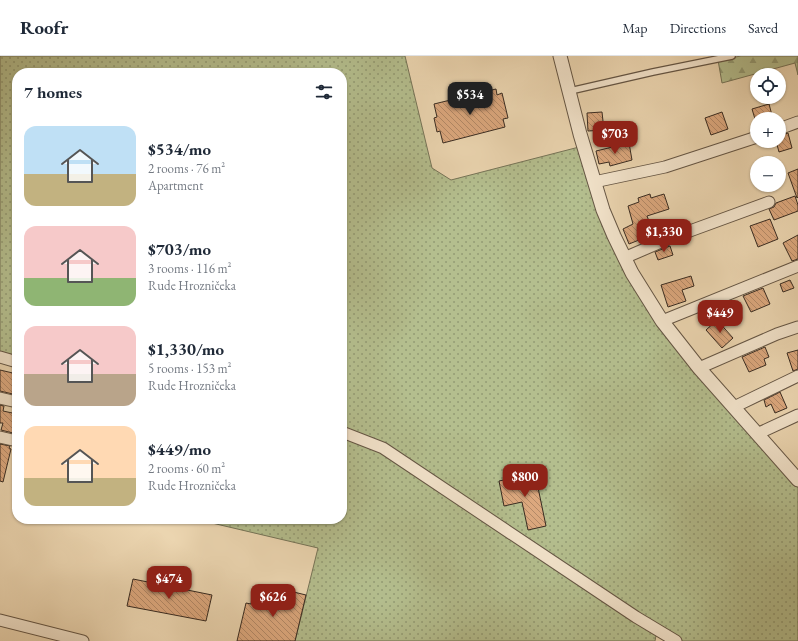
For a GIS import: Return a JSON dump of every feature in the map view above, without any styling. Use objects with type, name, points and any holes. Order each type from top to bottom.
[{"type":"street","points":[[560,56],[580,134],[603,210],[624,258],[640,287],[662,320],[699,368],[757,434],[795,473]]},
{"type":"street","points":[[564,71],[565,56]]},
{"type":"street","points":[[786,126],[798,122]]},
{"type":"street","points":[[594,182],[665,167],[750,139]]},
{"type":"street","points":[[624,258],[668,238],[769,202]]},
{"type":"street","points":[[662,320],[798,266]]},
{"type":"street","points":[[699,368],[777,334],[798,327]]},
{"type":"street","points":[[0,358],[12,361]]},
{"type":"street","points":[[734,407],[798,376]]},
{"type":"street","points":[[0,398],[12,401]]},
{"type":"street","points":[[757,434],[798,415]]},
{"type":"street","points":[[347,434],[383,448],[636,617],[676,641]]},
{"type":"street","points":[[0,437],[12,440]]},
{"type":"street","points":[[0,620],[83,641]]},
{"type":"lane","points":[[570,92],[654,72],[732,56]]},
{"type":"green space","points":[[0,56],[405,56],[432,168],[451,180],[583,146],[630,274],[798,483],[798,641],[676,641],[657,630],[655,641],[295,641],[318,548],[216,524],[347,524],[347,68],[12,68],[12,361],[0,357]]},
{"type":"green space","points":[[741,56],[798,56],[798,75],[795,63],[777,68],[750,68],[750,75],[722,83],[718,60]]},
{"type":"building","points":[[496,89],[497,95],[502,93],[508,118],[503,119],[505,127],[443,143],[440,131],[437,132],[434,118],[437,117],[434,104]]},
{"type":"building","points":[[769,104],[771,112],[753,112],[752,109]]},
{"type":"building","points":[[602,112],[604,130],[588,131],[587,113]]},
{"type":"building","points":[[722,112],[728,129],[711,135],[705,118]]},
{"type":"building","points":[[788,133],[792,148],[779,152],[778,148],[786,148],[786,134]]},
{"type":"building","points":[[629,143],[632,160],[610,166],[609,162],[599,164],[596,151]]},
{"type":"building","points":[[798,169],[798,197],[797,198],[788,173]]},
{"type":"building","points":[[650,194],[651,198],[664,194],[669,209],[647,216],[654,234],[629,244],[623,229],[633,224],[628,206],[639,202],[638,198]]},
{"type":"building","points":[[795,196],[798,211],[774,220],[769,209],[774,207],[776,203]]},
{"type":"building","points":[[770,219],[778,239],[758,247],[750,226]]},
{"type":"building","points":[[798,235],[798,259],[792,261],[783,243]]},
{"type":"building","points":[[670,246],[673,255],[658,260],[655,252]]},
{"type":"building","points":[[691,276],[694,286],[682,290],[686,301],[668,307],[661,285]]},
{"type":"building","points":[[790,280],[794,288],[783,292],[780,284]]},
{"type":"building","points":[[763,288],[770,304],[751,312],[743,296]]},
{"type":"building","points":[[717,320],[733,338],[722,348],[706,330]]},
{"type":"building","points":[[765,347],[769,357],[764,359],[766,365],[749,372],[742,357]]},
{"type":"building","points":[[798,350],[798,369],[793,371],[787,353]]},
{"type":"building","points":[[0,370],[12,373],[12,394],[0,391]]},
{"type":"building","points":[[780,392],[787,408],[775,413],[771,404],[766,407],[764,400]]},
{"type":"building","points":[[0,405],[4,406],[3,411],[12,413],[12,433],[1,430],[3,423],[0,423]]},
{"type":"building","points":[[0,444],[10,446],[9,448],[11,449],[3,482],[0,481]]},
{"type":"building","points":[[535,473],[546,526],[528,530],[522,502],[504,506],[499,481]]},
{"type":"building","points":[[133,579],[212,595],[206,621],[127,606]]},
{"type":"building","points":[[273,587],[306,595],[295,641],[237,641],[246,603],[251,604],[252,598],[269,602]]}]
